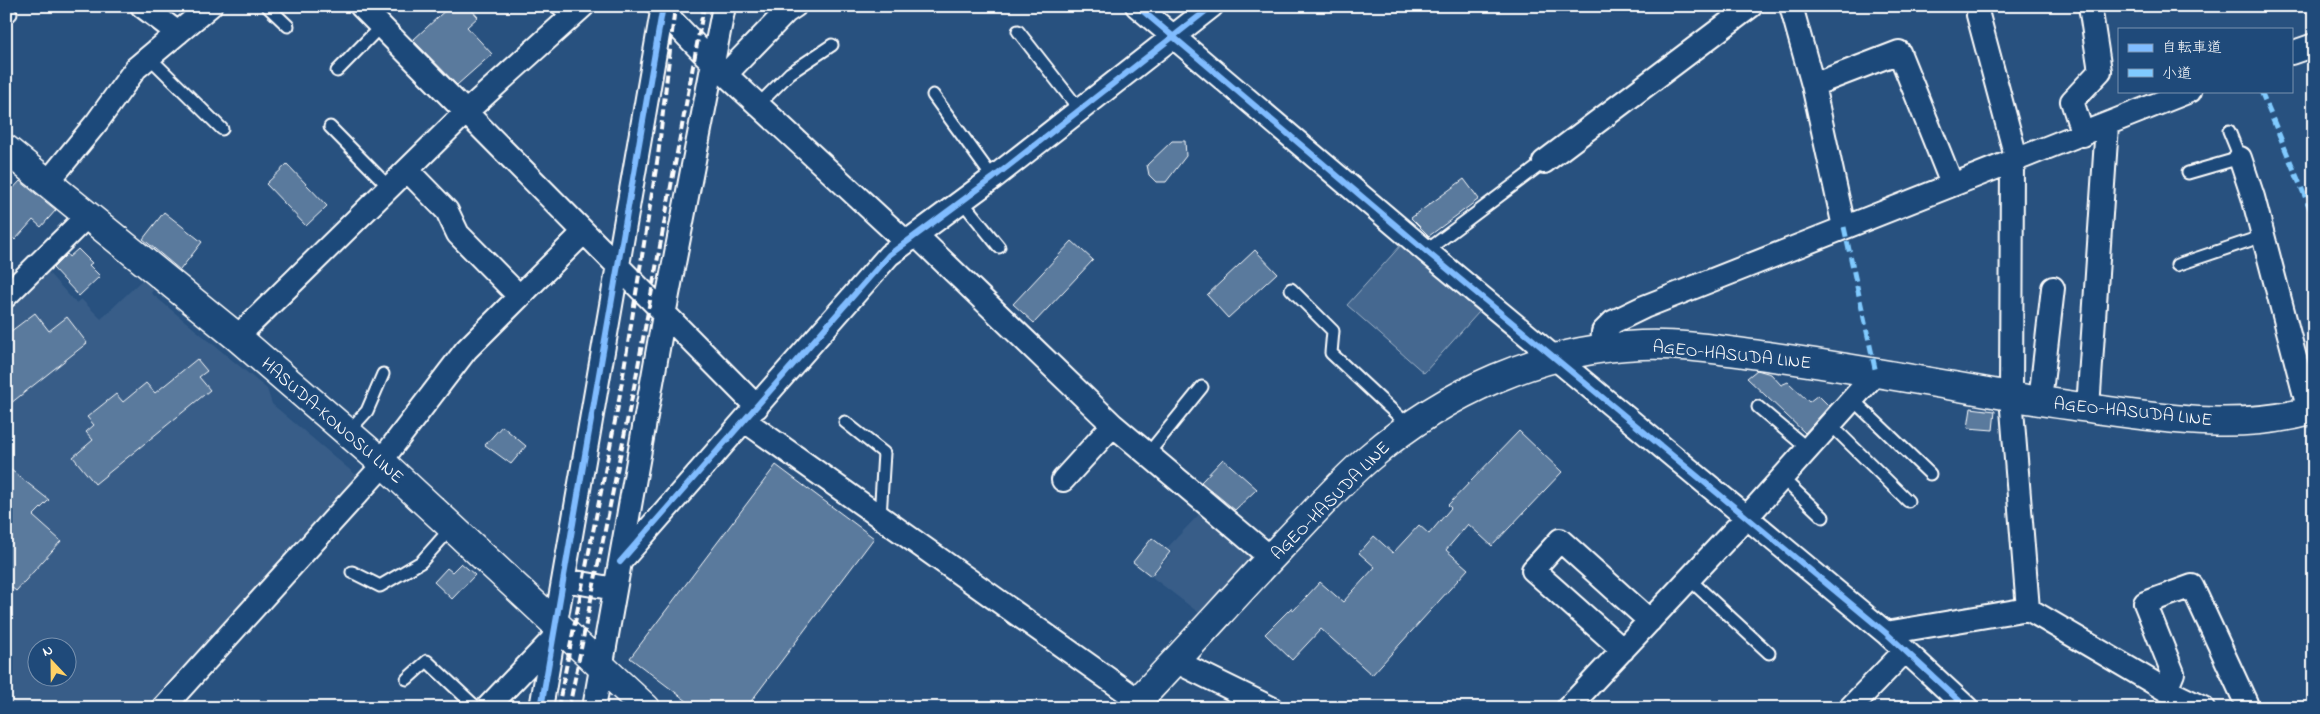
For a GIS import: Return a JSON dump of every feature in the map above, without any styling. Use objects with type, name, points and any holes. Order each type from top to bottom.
[{"type":"main road","name":"HASUDA-KONOSU LINE","points":[[6,149],[237,337],[348,432],[454,526],[554,631],[601,665],[646,708]]},
{"type":"main road","name":"AGEO-HASUDA LINE","points":[[1135,704],[1271,558],[1367,459],[1408,425],[1467,390],[1507,373],[1554,358],[1602,348],[1676,345],[1876,373],[2011,397],[2162,418],[2202,421],[2275,418],[2312,410]]},
{"type":"street","points":[[142,6],[178,33]]},
{"type":"street","points":[[47,183],[97,122],[136,68],[210,6]]},
{"type":"street","points":[[361,6],[467,111],[664,315],[751,414],[880,517],[1135,704]]},
{"type":"street","points":[[594,708],[664,315],[720,69],[724,6]]},
{"type":"street","points":[[720,69],[786,12],[796,6]]},
{"type":"street","points":[[1137,6],[1426,251],[1886,634],[1967,708]]},
{"type":"street","points":[[620,562],[889,255],[993,178],[1212,6]]},
{"type":"street","points":[[1544,162],[1751,6]]},
{"type":"street","points":[[1791,6],[1813,85],[1844,227]]},
{"type":"street","points":[[2083,135],[2072,101],[2100,71],[2090,6]]},
{"type":"street","points":[[661,8],[758,105],[911,239],[1147,456],[1271,558]]},
{"type":"street","points":[[541,708],[661,8]]},
{"type":"street","points":[[237,337],[569,10]]},
{"type":"street","points":[[1978,15],[2014,162],[2011,397],[2028,609]]},
{"type":"street","points":[[2292,53],[2314,45]]},
{"type":"street","points":[[1813,85],[1899,52],[1952,184]]},
{"type":"street","points":[[1602,348],[1603,332],[1613,322],[1644,307],[1952,184],[2083,135],[2188,92]]},
{"type":"street","points":[[2088,408],[2107,125]]},
{"type":"street","points":[[2240,158],[2312,410]]},
{"type":"street","points":[[407,170],[447,211],[458,234],[519,296]]},
{"type":"street","points":[[6,296],[87,216]]},
{"type":"street","points":[[163,708],[384,464],[388,452],[466,350],[584,232]]},
{"type":"street","points":[[2040,401],[2053,288]]},
{"type":"street","points":[[1568,708],[1746,518],[1876,373]]},
{"type":"street","points":[[1063,480],[1113,425]]},
{"type":"street","points":[[1623,650],[1533,570],[1560,540],[1650,621]]},
{"type":"street","points":[[564,580],[615,589]]},
{"type":"street","points":[[2166,690],[2172,674],[2145,603],[2192,586],[2246,703],[2244,708]]},
{"type":"street","points":[[1886,634],[2028,609],[2196,706]]},
{"type":"street","points":[[487,708],[554,631]]},
{"type":"street","points":[[1850,708],[1905,651]]},
{"type":"street","points":[[1175,660],[1271,708]]},
{"type":"lane","points":[[267,6],[288,26]]},
{"type":"lane","points":[[337,71],[381,26]]},
{"type":"lane","points":[[1018,31],[1079,109]]},
{"type":"lane","points":[[758,105],[790,72],[832,45]]},
{"type":"lane","points":[[149,57],[222,128]]},
{"type":"lane","points":[[933,95],[993,178]]},
{"type":"lane","points":[[330,126],[389,188]]},
{"type":"lane","points":[[2188,174],[2240,158],[2228,131]]},
{"type":"lane","points":[[1426,251],[1544,162]]},
{"type":"lane","points":[[961,200],[999,248]]},
{"type":"lane","points":[[2176,265],[2263,236]]},
{"type":"lane","points":[[1291,289],[1333,330],[1331,353],[1408,425]]},
{"type":"lane","points":[[348,432],[368,411],[383,374]]},
{"type":"lane","points":[[1147,456],[1202,387]]},
{"type":"lane","points":[[1852,399],[1930,474]]},
{"type":"lane","points":[[1758,407],[1807,448]]},
{"type":"lane","points":[[845,422],[884,453],[880,517]]},
{"type":"lane","points":[[1830,424],[1908,501]]},
{"type":"lane","points":[[1782,478],[1823,517]]},
{"type":"lane","points":[[352,572],[380,586],[421,562],[454,526]]},
{"type":"lane","points":[[1689,578],[1770,654]]},
{"type":"lane","points":[[407,679],[427,661],[477,708]]},
{"type":"shaded area","points":[[1402,244],[1479,312],[1424,373],[1347,305]]},
{"type":"shaded area","points":[[44,268],[76,303],[81,299],[101,319],[147,275],[157,285],[151,293],[267,389],[272,404],[362,480],[156,708],[6,708],[6,612],[9,609],[6,607],[6,301]]},
{"type":"shaded area","points":[[1203,510],[1256,553],[1199,613],[1152,577],[1172,552],[1167,548]]},
{"type":"building","points":[[450,6],[468,6],[478,17],[467,27],[492,54],[457,85],[413,40]]},
{"type":"building","points":[[1172,141],[1185,141],[1186,156],[1166,182],[1156,182],[1149,175],[1147,165]]},
{"type":"building","points":[[287,164],[327,206],[306,226],[266,184]]},
{"type":"building","points":[[1464,179],[1479,199],[1429,236],[1411,218]]},
{"type":"building","points":[[20,181],[56,210],[41,227],[33,220],[15,240],[6,232],[6,196]]},
{"type":"building","points":[[164,212],[202,242],[180,270],[143,239]]},
{"type":"building","points":[[1072,241],[1093,260],[1034,323],[1013,304]]},
{"type":"building","points":[[78,249],[92,263],[89,265],[100,276],[79,296],[53,268],[67,254],[69,257]]},
{"type":"building","points":[[1255,250],[1277,273],[1228,318],[1207,295]]},
{"type":"building","points":[[35,313],[49,331],[67,317],[87,343],[6,407],[6,335]]},
{"type":"building","points":[[197,359],[207,371],[199,377],[210,390],[95,484],[73,457],[93,440],[86,432],[94,425],[87,417],[116,394],[123,402],[146,383],[155,393]]},
{"type":"building","points":[[1757,370],[1771,374],[1781,385],[1788,382],[1809,402],[1818,395],[1829,406],[1805,433],[1747,378]]},
{"type":"building","points":[[1971,408],[1995,411],[1993,430],[1968,428]]},
{"type":"building","points":[[502,426],[526,446],[511,464],[485,445]]},
{"type":"building","points":[[1519,431],[1562,472],[1492,546],[1468,524],[1446,550],[1468,569],[1372,675],[1321,629],[1292,660],[1265,634],[1291,608],[1294,610],[1320,582],[1343,602],[1375,567],[1359,553],[1374,536],[1393,553],[1419,525],[1429,534],[1451,508],[1448,505]]},
{"type":"building","points":[[1223,459],[1257,489],[1235,510],[1201,482]]},
{"type":"building","points":[[776,465],[874,538],[746,708],[696,708],[630,658]]},
{"type":"building","points":[[6,466],[49,500],[33,516],[61,541],[16,591],[6,583]]},
{"type":"building","points":[[1152,538],[1170,552],[1151,576],[1133,562]]},
{"type":"building","points":[[461,563],[475,575],[452,599],[434,582],[447,568],[452,572]]},
{"type":"railway","points":[[558,708],[618,406],[658,156],[675,6]]},
{"type":"railway","points":[[569,708],[636,377],[704,6]]},
{"type":"marked path","points":[[2261,92],[2314,218]]},
{"type":"marked path","points":[[1844,227],[1876,373]]},
{"type":"cycle path","points":[[541,708],[663,6]]},
{"type":"cycle path","points":[[1137,6],[1426,251],[1886,633],[1967,708]]},
{"type":"cycle path","points":[[620,562],[889,255],[993,178],[1212,6]]}]
